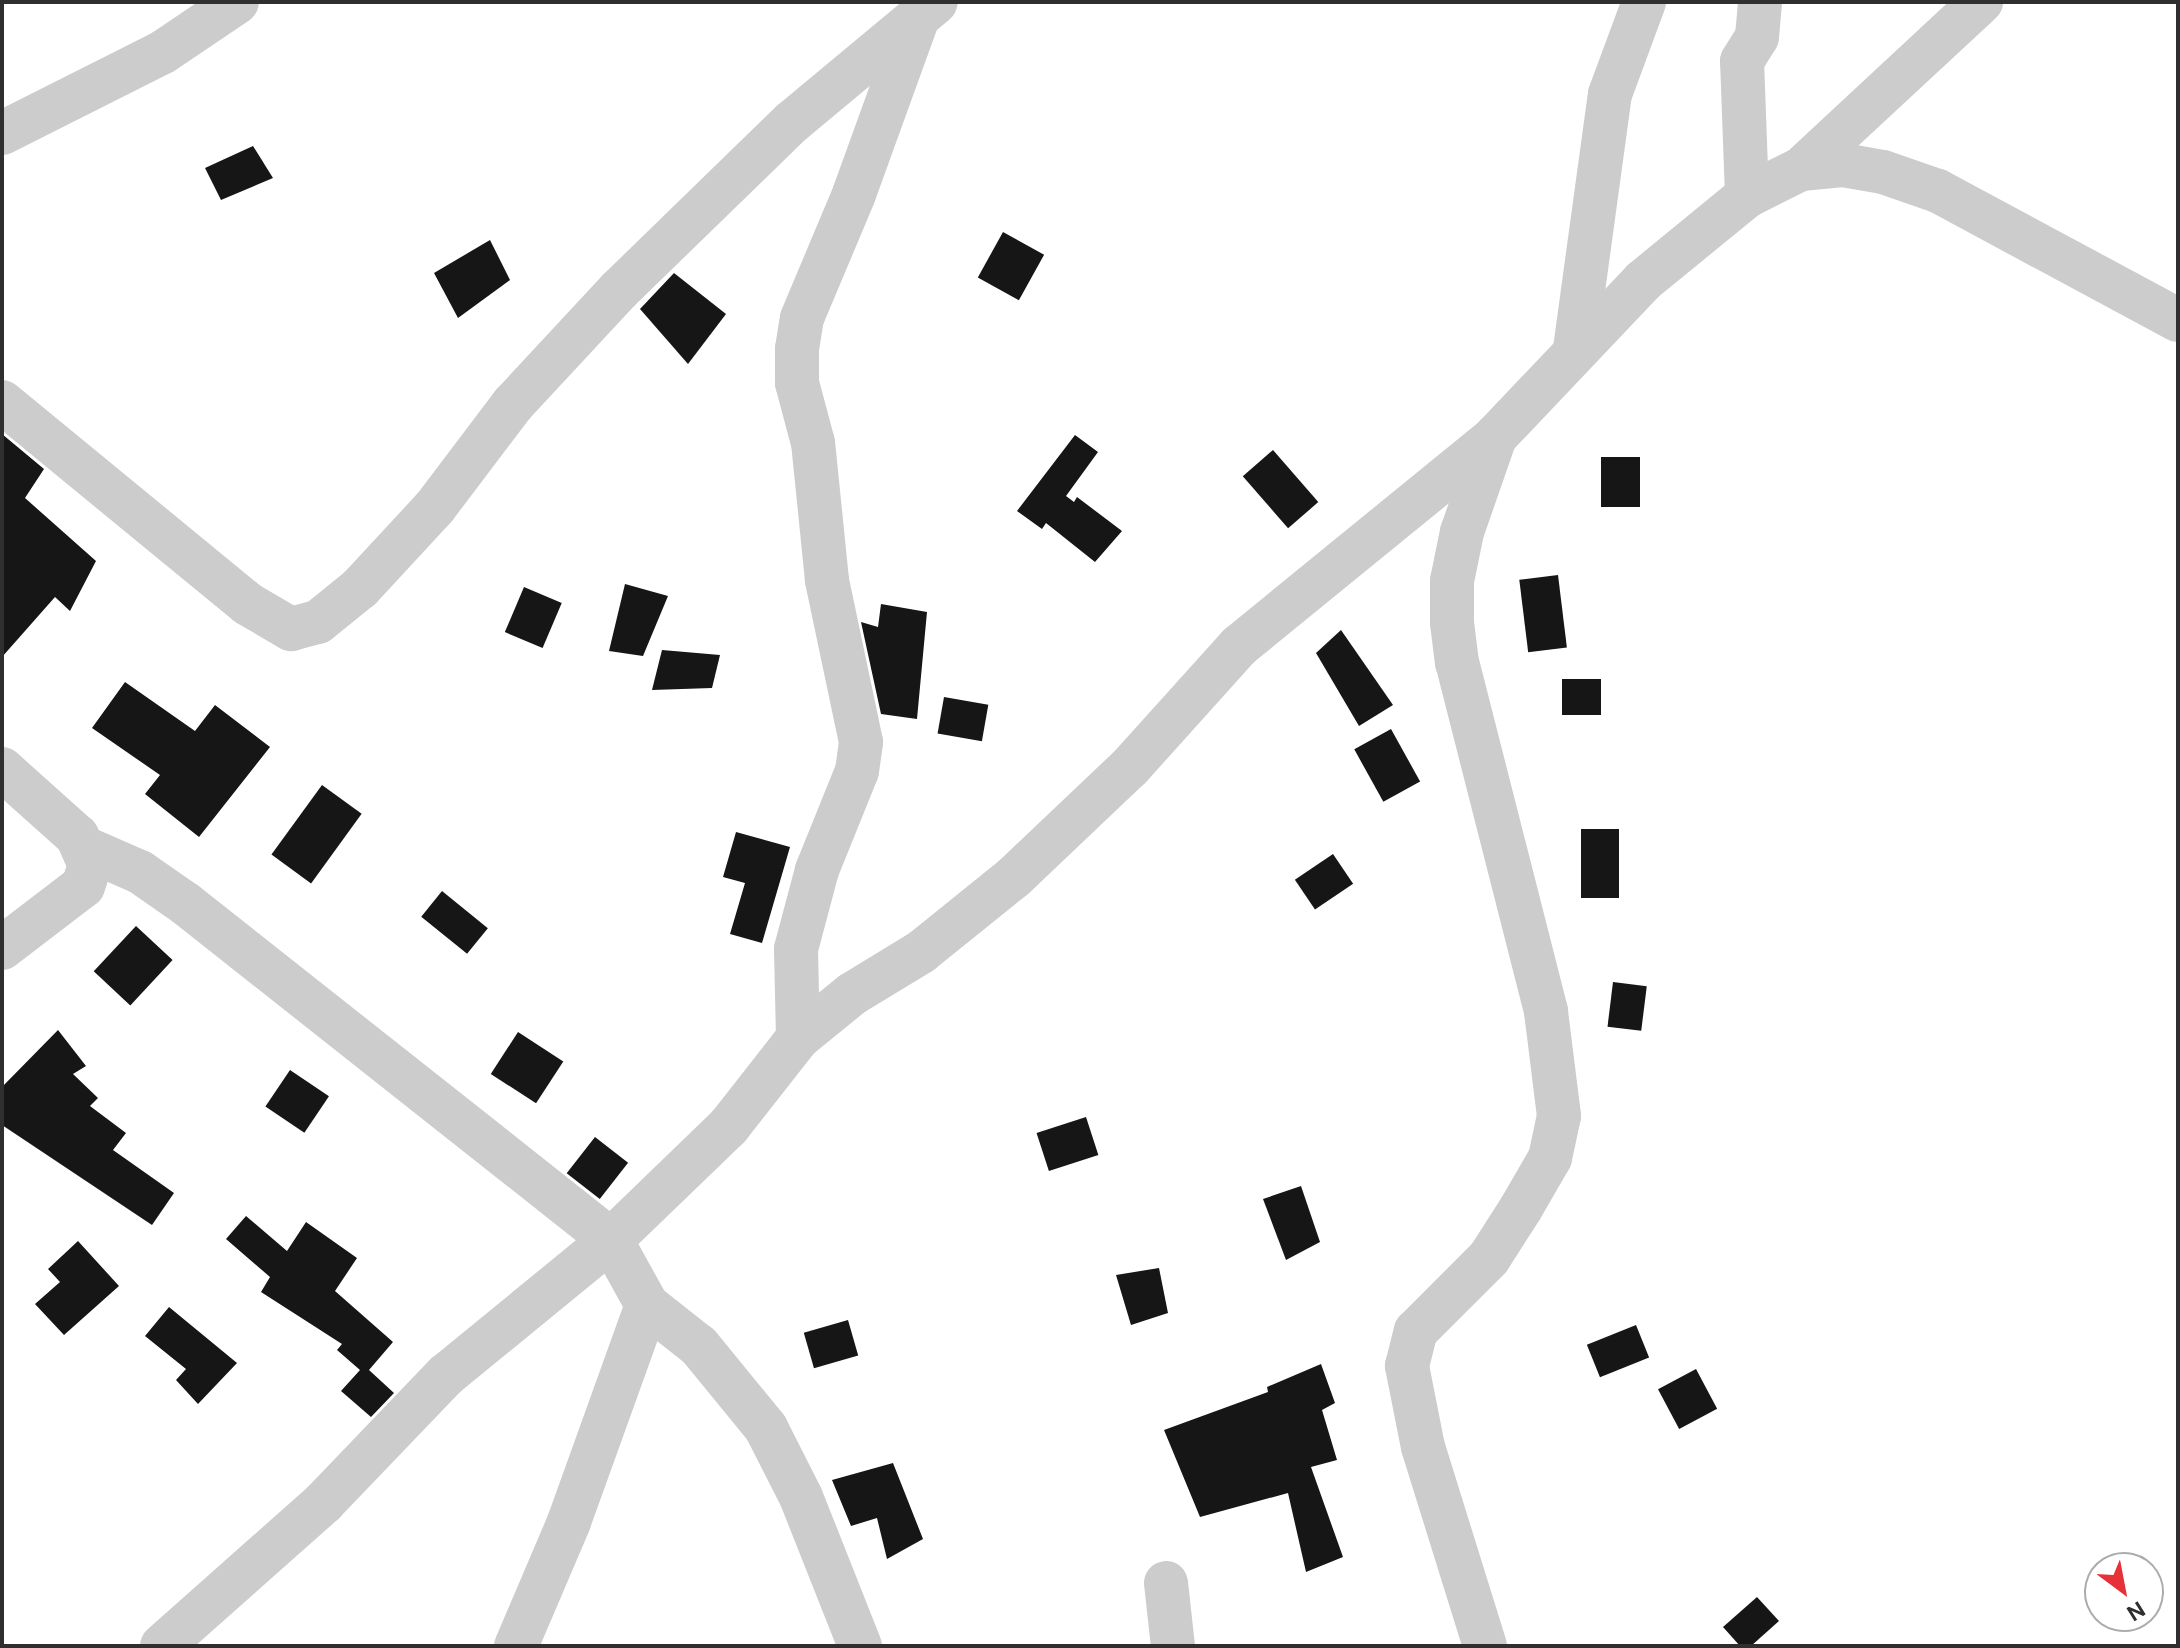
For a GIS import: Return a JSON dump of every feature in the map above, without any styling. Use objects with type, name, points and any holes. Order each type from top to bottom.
[{"type":"street","points":[[2,133],[163,52],[237,2]]},
{"type":"street","points":[[1575,349],[1610,94],[1644,2]]},
{"type":"street","points":[[1747,196],[1742,61],[1757,37],[1760,2]]},
{"type":"street","points":[[162,1646],[324,1502],[446,1375],[611,1240],[729,1126],[798,1038],[852,994],[921,952],[1014,877],[1130,767],[1239,646],[1495,437],[1575,349],[1643,281],[1747,196],[1801,169],[1981,2]]},
{"type":"street","points":[[2,402],[248,604],[291,629],[318,622],[360,588],[435,507],[513,404],[619,290],[792,122],[927,8]]},
{"type":"street","points":[[798,1038],[796,949],[817,870],[857,771],[861,742],[827,580],[813,443],[797,383],[797,349],[802,318],[927,8]]},
{"type":"street","points":[[1801,169],[1843,165],[1938,191],[2178,320]]},
{"type":"street","points":[[1485,1646],[1423,1447],[1407,1366],[1416,1331],[1489,1258],[1521,1208],[1550,1158],[1559,1116],[1546,1011],[1457,663],[1452,623],[1452,581],[1462,532],[1495,437]]},
{"type":"street","points":[[2,769],[87,849],[140,872],[186,904],[611,1240],[647,1305],[699,1346],[766,1428],[801,1497],[860,1646]]},
{"type":"street","points":[[2,948],[83,886],[90,865],[87,849]]},
{"type":"street","points":[[516,1646],[569,1522],[647,1305]]},
{"type":"street","points":[[1166,1583],[1173,1646]]},
{"type":"building","points":[[253,146],[273,178],[221,200],[205,168]]},
{"type":"building","points":[[1003,232],[1044,255],[1019,300],[978,277]]},
{"type":"building","points":[[490,240],[510,280],[458,318],[434,273]]},
{"type":"building","points":[[674,273],[726,314],[688,364],[640,309]]},
{"type":"building","points":[[2,434],[44,469],[25,498],[96,561],[70,611],[55,597],[2,657]]},
{"type":"building","points":[[1075,435],[1098,452],[1066,496],[1074,502],[1077,497],[1122,531],[1095,562],[1046,523],[1042,529],[1017,511]]},
{"type":"building","points":[[1273,450],[1318,502],[1288,528],[1243,476]]},
{"type":"building","points":[[1601,457],[1640,457],[1640,507],[1601,507]]},
{"type":"building","points":[[1558,575],[1567,647],[1528,652],[1519,580]]},
{"type":"building","points":[[625,584],[668,596],[643,656],[609,651]]},
{"type":"building","points":[[524,587],[562,603],[543,648],[505,632]]},
{"type":"building","points":[[881,604],[927,612],[917,719],[881,714],[861,622],[878,627]]},
{"type":"building","points":[[1341,630],[1393,705],[1359,726],[1316,653]]},
{"type":"building","points":[[662,650],[720,655],[712,688],[652,690]]},
{"type":"building","points":[[1562,679],[1601,679],[1601,715],[1562,715]]},
{"type":"building","points":[[125,682],[195,731],[215,705],[270,747],[199,837],[145,794],[160,775],[92,728]]},
{"type":"building","points":[[944,697],[988,705],[982,741],[938,733]]},
{"type":"building","points":[[1391,729],[1420,781],[1383,802],[1354,749]]},
{"type":"building","points":[[322,785],[362,814],[311,883],[271,855]]},
{"type":"building","points":[[1581,829],[1619,829],[1619,898],[1581,898]]},
{"type":"building","points":[[736,832],[790,847],[762,943],[730,934],[745,883],[723,877]]},
{"type":"building","points":[[1333,854],[1353,884],[1315,910],[1295,880]]},
{"type":"building","points":[[442,891],[488,928],[467,954],[421,917]]},
{"type":"building","points":[[136,926],[173,960],[130,1005],[94,971]]},
{"type":"building","points":[[1613,982],[1647,986],[1641,1031],[1608,1027]]},
{"type":"building","points":[[58,1030],[86,1066],[73,1074],[98,1098],[90,1106],[126,1133],[113,1150],[174,1193],[152,1225],[2,1125],[2,1087]]},
{"type":"building","points":[[518,1032],[563,1061],[536,1103],[491,1074]]},
{"type":"building","points":[[290,1070],[329,1096],[304,1133],[265,1106]]},
{"type":"building","points":[[1086,1117],[1098,1155],[1049,1171],[1037,1133]]},
{"type":"building","points":[[595,1137],[628,1163],[600,1199],[567,1173]]},
{"type":"building","points":[[1301,1186],[1320,1242],[1286,1260],[1263,1199]]},
{"type":"building","points":[[246,1216],[287,1251],[306,1222],[357,1258],[335,1291],[393,1342],[369,1370],[394,1393],[371,1417],[341,1391],[360,1370],[337,1350],[342,1344],[261,1292],[270,1277],[226,1239]]},
{"type":"building","points":[[78,1241],[119,1286],[64,1335],[35,1304],[60,1282],[48,1269]]},
{"type":"building","points":[[1159,1268],[1168,1313],[1131,1325],[1116,1275]]},
{"type":"building","points":[[169,1307],[237,1363],[198,1404],[176,1380],[186,1369],[145,1336]]},
{"type":"building","points":[[848,1320],[858,1356],[814,1368],[804,1333]]},
{"type":"building","points":[[1636,1325],[1649,1357],[1600,1377],[1587,1345]]},
{"type":"building","points":[[1321,1364],[1335,1403],[1322,1410],[1337,1460],[1311,1467],[1343,1557],[1306,1572],[1288,1493],[1200,1517],[1164,1430],[1268,1392],[1267,1387]]},
{"type":"building","points":[[1696,1369],[1717,1409],[1679,1429],[1658,1389]]},
{"type":"building","points":[[893,1463],[923,1539],[887,1559],[877,1518],[851,1526],[832,1480]]},
{"type":"building","points":[[1757,1597],[1779,1621],[1751,1646],[1740,1646],[1723,1627]]}]
